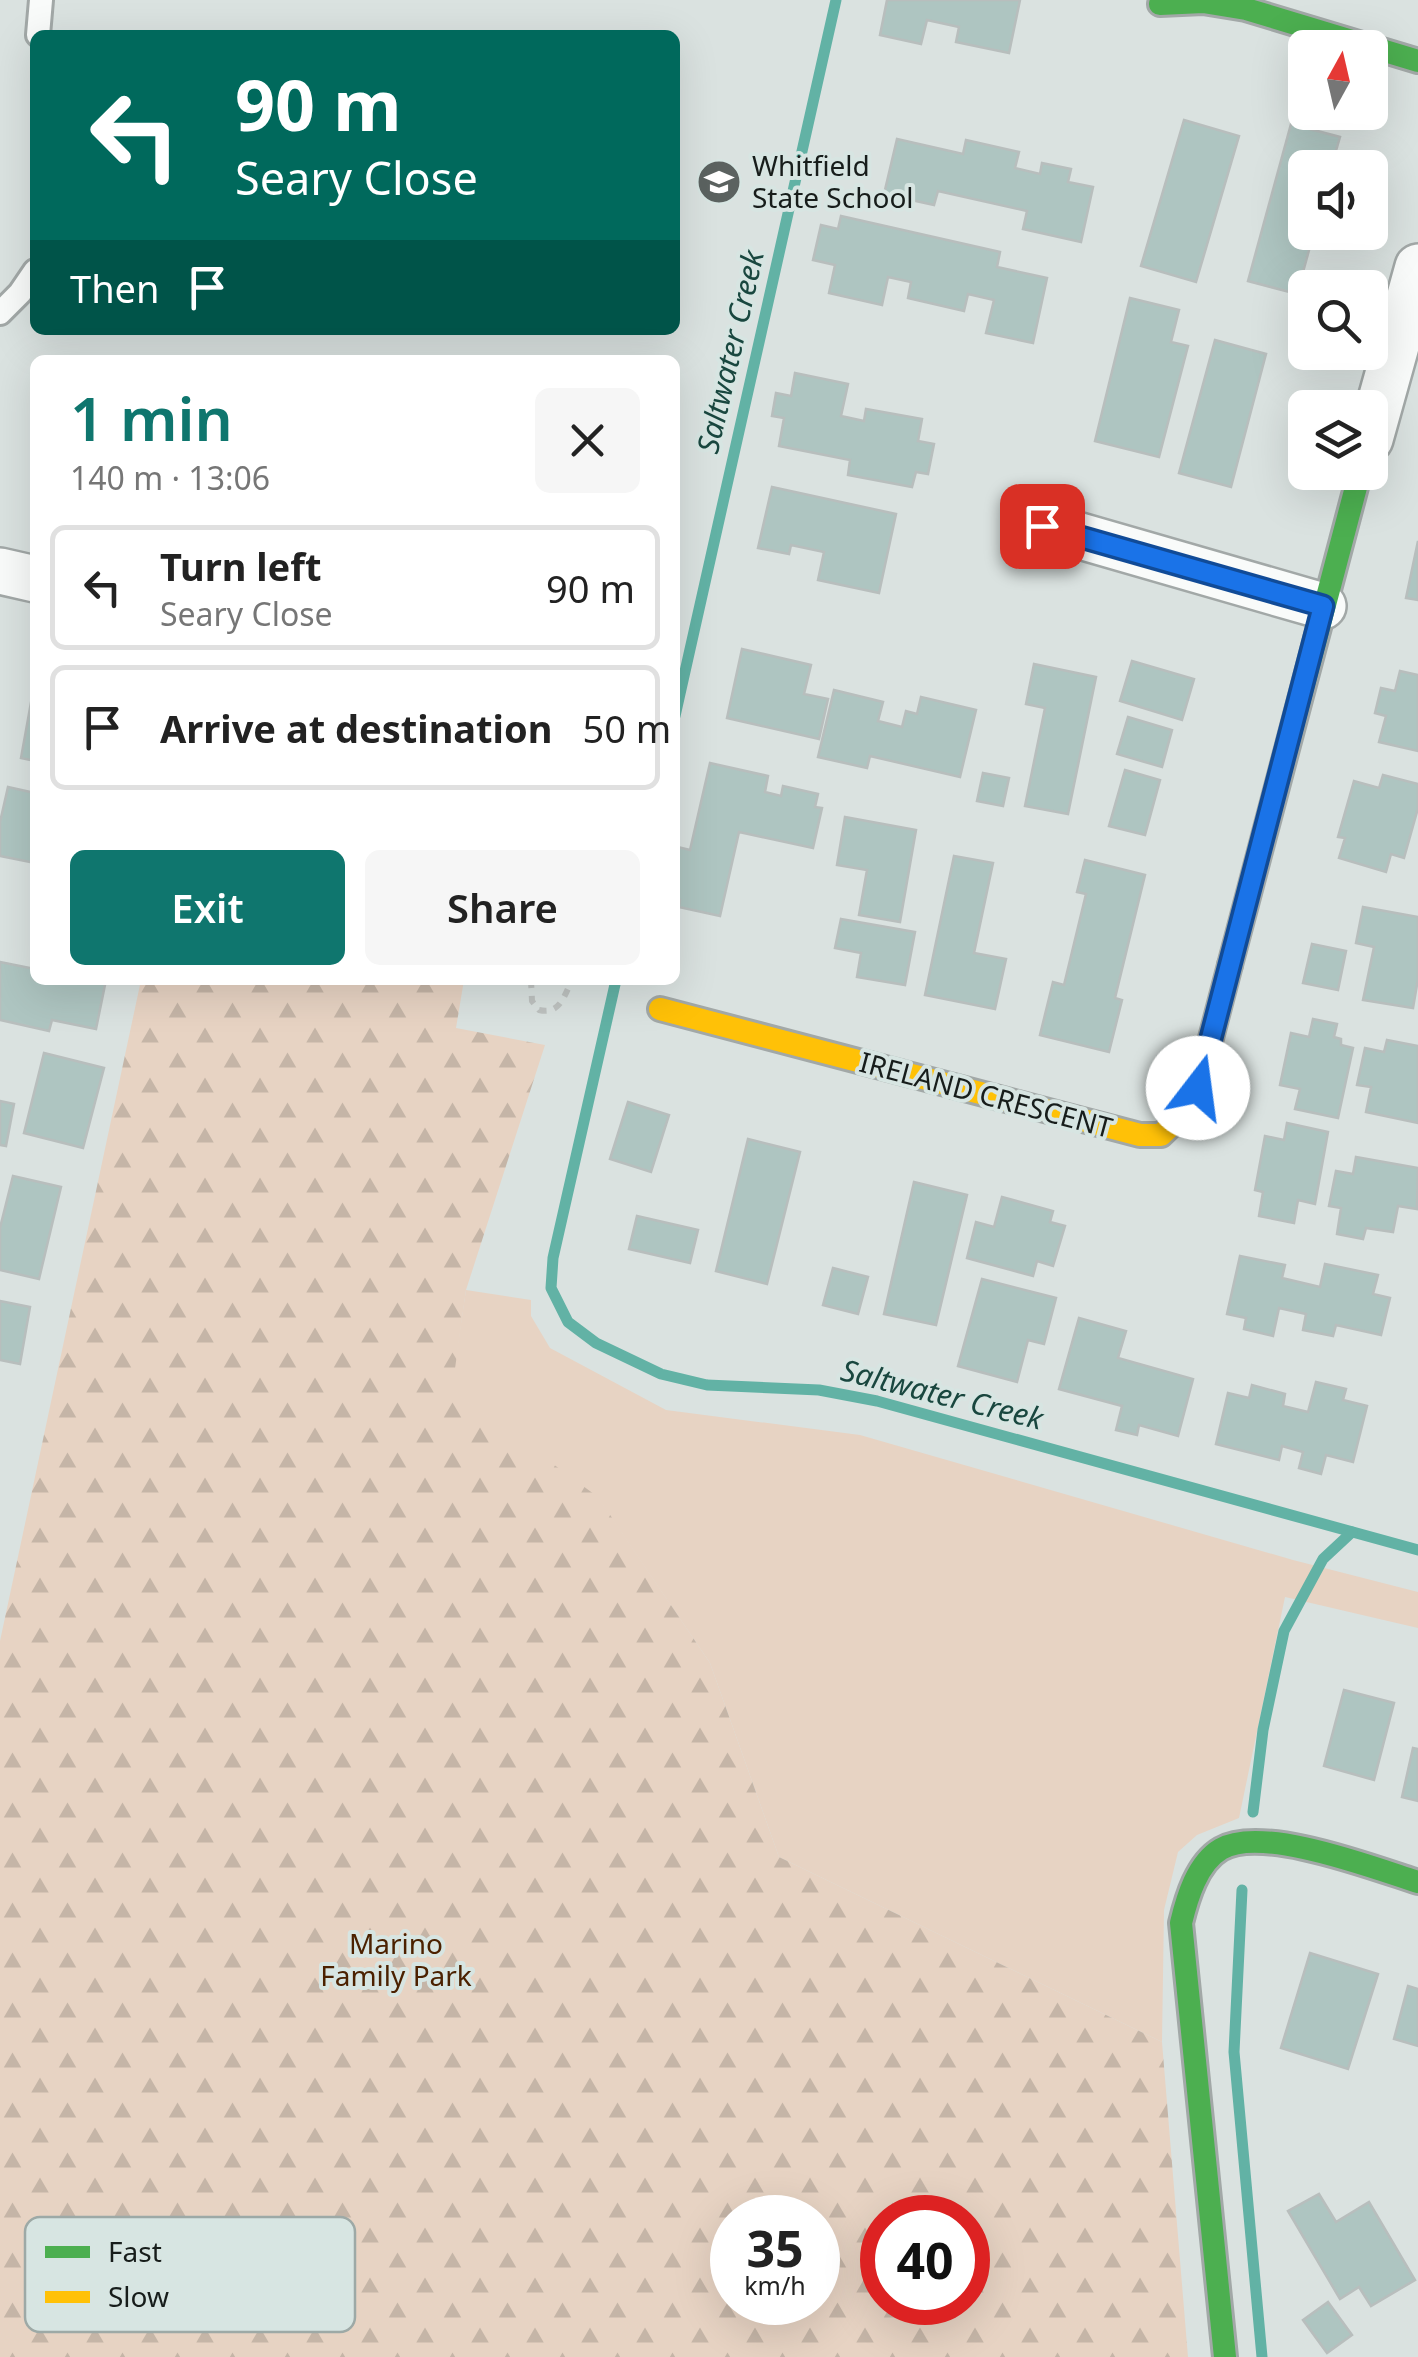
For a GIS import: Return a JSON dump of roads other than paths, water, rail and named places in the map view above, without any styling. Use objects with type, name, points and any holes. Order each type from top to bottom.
[{"type":"street","points":[[1160,4],[1203,2],[1246,10],[1418,61]]},
{"type":"street","points":[[1383,390],[1418,267]]},
{"type":"street","name":"IRELAND CRESCENT","points":[[660,1009],[1140,1135],[1161,1135],[1188,1109],[1198,1088],[1355,490]]},
{"type":"street","points":[[1042,526],[1323,606]]},
{"type":"street","points":[[0,571],[30,578]]},
{"type":"street","points":[[1224,2357],[1181,1923],[1188,1894],[1224,1846],[1248,1842],[1314,1850],[1418,1882]]},
{"type":"lane","points":[[38,30],[41,0]]},
{"type":"lane","points":[[0,313],[30,278]]},
{"type":"waterway","name":"Saltwater Creek","points":[[680,694],[836,0]]},
{"type":"waterway","name":"Saltwater Creek","points":[[615,985],[553,1258],[551,1288],[568,1322],[596,1343],[661,1374],[707,1385],[819,1390],[877,1401],[1418,1550]]},
{"type":"waterway","points":[[1253,1812],[1263,1730],[1284,1631],[1323,1559],[1352,1532]]},
{"type":"waterway","points":[[1242,1890],[1234,2052],[1262,2357]]},
{"type":"place","name":"Whitfield State School","points":[[719,182]]},
{"type":"park label","name":"Marino Family Park","points":[[396,1960]]}]
